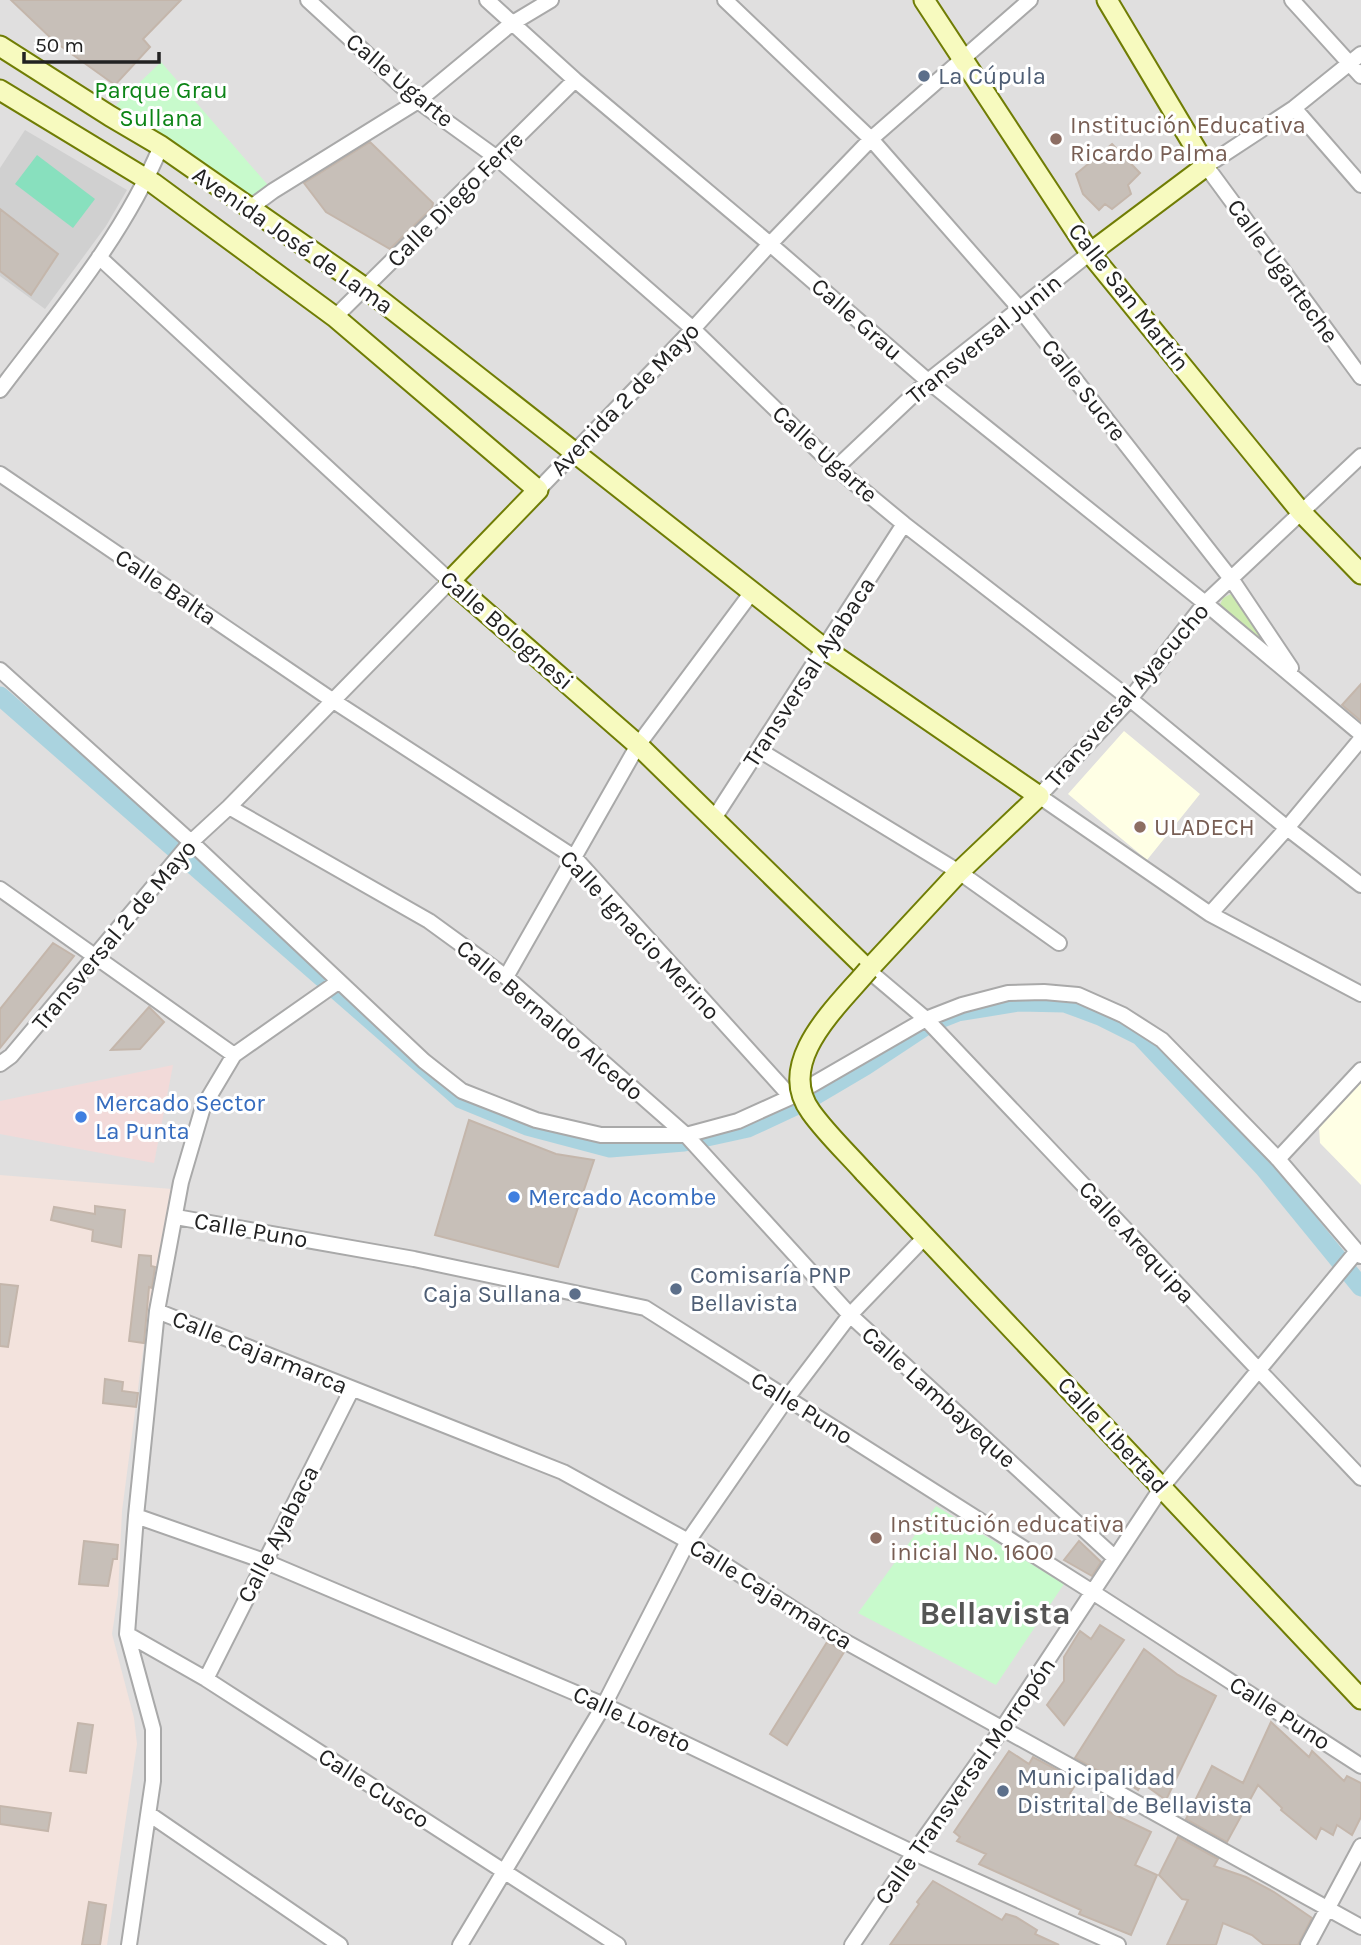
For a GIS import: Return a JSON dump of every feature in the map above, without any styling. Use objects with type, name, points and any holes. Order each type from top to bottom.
[{"type":"main road","name":"Calle San Martín","points":[[923,0],[1090,253],[1301,512],[1361,574]]},
{"type":"main road","points":[[1107,0],[1206,166]]},
{"type":"main road","name":"Avenida José de Lama","points":[[0,46],[160,146],[365,288],[825,649],[1039,796]]},
{"type":"main road","name":"Avenida José de Lama","points":[[0,90],[147,179],[335,317],[538,490]]},
{"type":"main road","name":"Transversal Junin","points":[[1090,253],[1206,166]]},
{"type":"main road","name":"Avenida 2 de Mayo","points":[[450,581],[538,490]]},
{"type":"main road","name":"Calle Bolognesi","points":[[450,581],[638,745],[868,970]]},
{"type":"main road","name":"Transversal Ayacucho","points":[[864,1172],[809,1110],[799,1086],[800,1064],[813,1037],[868,970],[959,872],[1039,796]]},
{"type":"main road","name":"Calle Libertad","points":[[864,1172],[1361,1699]]},
{"type":"street","name":"Calle Ugarte","points":[[308,0],[418,101],[496,158],[693,329],[836,468],[1361,885]]},
{"type":"street","name":"Calle Grau","points":[[487,0],[575,80],[928,381],[1300,681]]},
{"type":"street","points":[[250,208],[418,101],[511,24],[551,0]]},
{"type":"street","name":"Calle Sucre","points":[[726,0],[871,139],[1020,309],[1232,580],[1300,681]]},
{"type":"street","name":"Avenida 2 de Mayo","points":[[538,490],[871,139],[1030,0]]},
{"type":"street","points":[[1292,0],[1361,76]]},
{"type":"street","points":[[1206,166],[1294,108],[1361,54]]},
{"type":"street","name":"Calle Diego Ferre","points":[[335,317],[575,80]]},
{"type":"street","points":[[1294,108],[1361,185]]},
{"type":"street","points":[[0,390],[99,257],[147,179],[160,146]]},
{"type":"street","name":"Calle Ugarteche","points":[[1206,166],[1361,377]]},
{"type":"street","name":"Transversal Junin","points":[[836,468],[928,381],[1090,253]]},
{"type":"street","name":"Calle Bolognesi","points":[[99,257],[450,581]]},
{"type":"street","name":"Transversal Ayacucho","points":[[1039,796],[1130,699],[1205,603],[1361,456]]},
{"type":"street","name":"Calle Balta","points":[[0,474],[332,700]]},
{"type":"street","name":"Transversal Ayabaca","points":[[713,820],[904,524]]},
{"type":"street","name":"Avenida 2 de Mayo","points":[[229,807],[450,581]]},
{"type":"street","points":[[506,977],[638,745],[752,592]]},
{"type":"street","points":[[0,670],[424,1061],[462,1091],[536,1120],[601,1135],[685,1135],[738,1121],[791,1097],[926,1019],[962,1005],[1008,993],[1078,995],[1123,1015],[1162,1040],[1278,1159],[1359,1254]]},
{"type":"street","points":[[1210,915],[1287,828],[1361,736],[1300,681]]},
{"type":"street","name":"Calle Ignacio Merino","points":[[332,700],[574,857],[791,1097]]},
{"type":"street","points":[[759,750],[959,872],[1059,943]]},
{"type":"street","points":[[1039,796],[1210,915],[1361,994]]},
{"type":"street","name":"Transversal 2 de Mayo","points":[[0,1064],[10,1056],[190,844],[229,807]]},
{"type":"street","name":"Calle Bernaldo Alcedo","points":[[229,807],[429,921],[506,977],[685,1135]]},
{"type":"street","points":[[0,889],[234,1055]]},
{"type":"street","name":"Calle Bolognesi","points":[[868,970],[912,1007]]},
{"type":"street","points":[[129,1945],[153,1781],[153,1729],[127,1634],[157,1311],[181,1182],[203,1107],[234,1055],[338,982]]},
{"type":"street","name":"Calle Arequipa","points":[[912,1007],[1361,1478]]},
{"type":"street","points":[[1278,1159],[1361,1070]]},
{"type":"street","name":"Calle Lambayeque","points":[[685,1135],[849,1315],[1115,1558]]},
{"type":"street","name":"Calle Puno","points":[[176,1217],[414,1259],[645,1308],[1361,1766]]},
{"type":"street","points":[[460,1945],[604,1705],[688,1541],[787,1398],[849,1315],[925,1237]]},
{"type":"street","name":"Calle Transversal Morropón","points":[[852,1945],[1002,1729],[1162,1487],[1258,1369],[1359,1254]]},
{"type":"street","name":"Calle Cajarmarca","points":[[157,1311],[563,1472],[688,1541],[837,1637],[1361,1927]]},
{"type":"street","name":"Calle Ayabaca","points":[[206,1679],[352,1389]]},
{"type":"street","name":"Calle Loreto","points":[[136,1516],[264,1561],[604,1705],[914,1853],[1118,1945]]},
{"type":"street","name":"Calle Cusco","points":[[127,1634],[206,1679],[618,1945]]},
{"type":"street","points":[[149,1814],[340,1945]]},
{"type":"street","points":[[1308,1945],[1361,1846]]},
{"type":"shaded area","points":[[0,0],[1361,0],[1361,1945],[0,1945]]},
{"type":"shaded area","points":[[25,130],[127,190],[106,226],[45,309],[0,276],[0,168]]},
{"type":"shaded area","name":"ULADECH","points":[[1124,731],[1200,794],[1147,860],[1068,794]]},
{"type":"shaded area","name":"Mercado Sector La Punta","points":[[173,1065],[154,1163],[0,1134],[0,1101]]},
{"type":"shaded area","points":[[1361,1083],[1361,1185],[1320,1143],[1319,1127]]},
{"type":"shaded area","points":[[0,1175],[172,1189],[144,1343],[122,1511],[118,1595],[112,1634],[134,1718],[137,1744],[107,1945],[0,1945]]},
{"type":"green space","name":"Parque Grau Sullana","points":[[161,62],[273,191],[250,208],[116,105]]},
{"type":"green space","points":[[37,155],[95,199],[73,228],[15,184]]},
{"type":"green space","points":[[1231,594],[1236,597],[1273,649],[1219,607],[1223,598]]},
{"type":"green space","points":[[936,1506],[1064,1584],[996,1685],[858,1613]]},
{"type":"building","points":[[11,0],[181,0],[143,39],[150,47],[115,85],[55,42]]},
{"type":"building","points":[[370,142],[433,203],[432,208],[390,249],[326,212],[304,183]]},
{"type":"building","points":[[1112,144],[1140,173],[1128,185],[1131,194],[1112,209],[1105,204],[1099,210],[1083,194],[1076,174]]},
{"type":"building","points":[[0,209],[58,254],[31,295],[0,271]]},
{"type":"building","points":[[1361,684],[1361,721],[1342,705]]},
{"type":"building","points":[[53,943],[74,956],[0,1048],[0,1009]]},
{"type":"building","points":[[149,1007],[164,1022],[140,1049],[111,1050]]},
{"type":"building","name":"Mercado Acombe","points":[[469,1120],[556,1154],[594,1160],[558,1267],[435,1235]]},
{"type":"building","points":[[95,1206],[125,1210],[121,1247],[92,1241],[93,1230],[51,1220],[54,1207],[95,1214]]},
{"type":"building","points":[[139,1255],[151,1256],[151,1266],[155,1267],[152,1288],[149,1287],[144,1343],[129,1341]]},
{"type":"building","points":[[0,1284],[18,1286],[8,1347],[0,1346]]},
{"type":"building","points":[[105,1379],[123,1382],[122,1391],[138,1393],[136,1407],[103,1403]]},
{"type":"building","points":[[84,1541],[118,1545],[117,1559],[113,1559],[108,1586],[79,1584]]},
{"type":"building","points":[[1079,1541],[1101,1562],[1092,1576],[1064,1560]]},
{"type":"building","points":[[1100,1625],[1124,1640],[1064,1725],[1047,1705],[1064,1681],[1064,1657],[1080,1631],[1091,1639]]},
{"type":"building","points":[[827,1642],[844,1652],[787,1745],[770,1734]]},
{"type":"building","points":[[1144,1649],[1178,1675],[1216,1696],[1166,1800],[1142,1783],[1138,1790],[1117,1776],[1115,1780],[1075,1758]]},
{"type":"building","points":[[1271,1722],[1309,1757],[1312,1751],[1344,1781],[1347,1776],[1361,1783],[1361,1817],[1352,1835],[1337,1825],[1333,1835],[1321,1828],[1316,1839],[1281,1810],[1258,1785],[1227,1842],[1186,1819],[1212,1766],[1243,1783]]},
{"type":"building","points":[[78,1723],[93,1725],[86,1773],[70,1771]]},
{"type":"building","points":[[1009,1751],[1029,1764],[1033,1757],[1078,1781],[1070,1793],[1151,1832],[1135,1865],[1157,1875],[1131,1935],[1079,1914],[1081,1910],[979,1864],[986,1854],[957,1841],[960,1837],[954,1832]]},
{"type":"building","points":[[0,1806],[51,1813],[48,1831],[0,1824]]},
{"type":"building","points":[[1178,1837],[1218,1859],[1214,1866],[1246,1877],[1312,1918],[1298,1945],[1264,1945],[1252,1935],[1223,1923],[1216,1945],[1167,1945],[1188,1900],[1182,1899],[1159,1875]]},
{"type":"building","points":[[933,1881],[1002,1920],[1006,1914],[1016,1917],[1037,1930],[1035,1934],[1059,1945],[890,1945]]},
{"type":"building","points":[[89,1902],[106,1905],[100,1945],[82,1945]]},
{"type":"waterway","points":[[0,696],[461,1099],[527,1126],[610,1148],[684,1142],[748,1128],[804,1102],[930,1023],[958,1012],[1019,1002],[1065,1003],[1100,1016],[1140,1036],[1264,1168],[1361,1287]]},
{"type":"place","name":"La Cúpula","points":[[924,76]]},
{"type":"place","name":"Institución Educativa Ricardo Palma","points":[[1056,139]]},
{"type":"place","name":"ULADECH","points":[[1140,827]]},
{"type":"place","name":"Mercado Sector La Punta","points":[[81,1117]]},
{"type":"place","name":"Mercado Acombe","points":[[514,1197]]},
{"type":"place","name":"Comisaría PNP Bellavista","points":[[676,1289]]},
{"type":"place","name":"Caja Sullana","points":[[575,1294]]},
{"type":"place","name":"Institución educativa inicial No. 1600","points":[[876,1538]]},
{"type":"place","name":"Municipalidad Distrital de Bellavista","points":[[1003,1791]]},
{"type":"district","name":"Bellavista","points":[[995,1613]]}]
